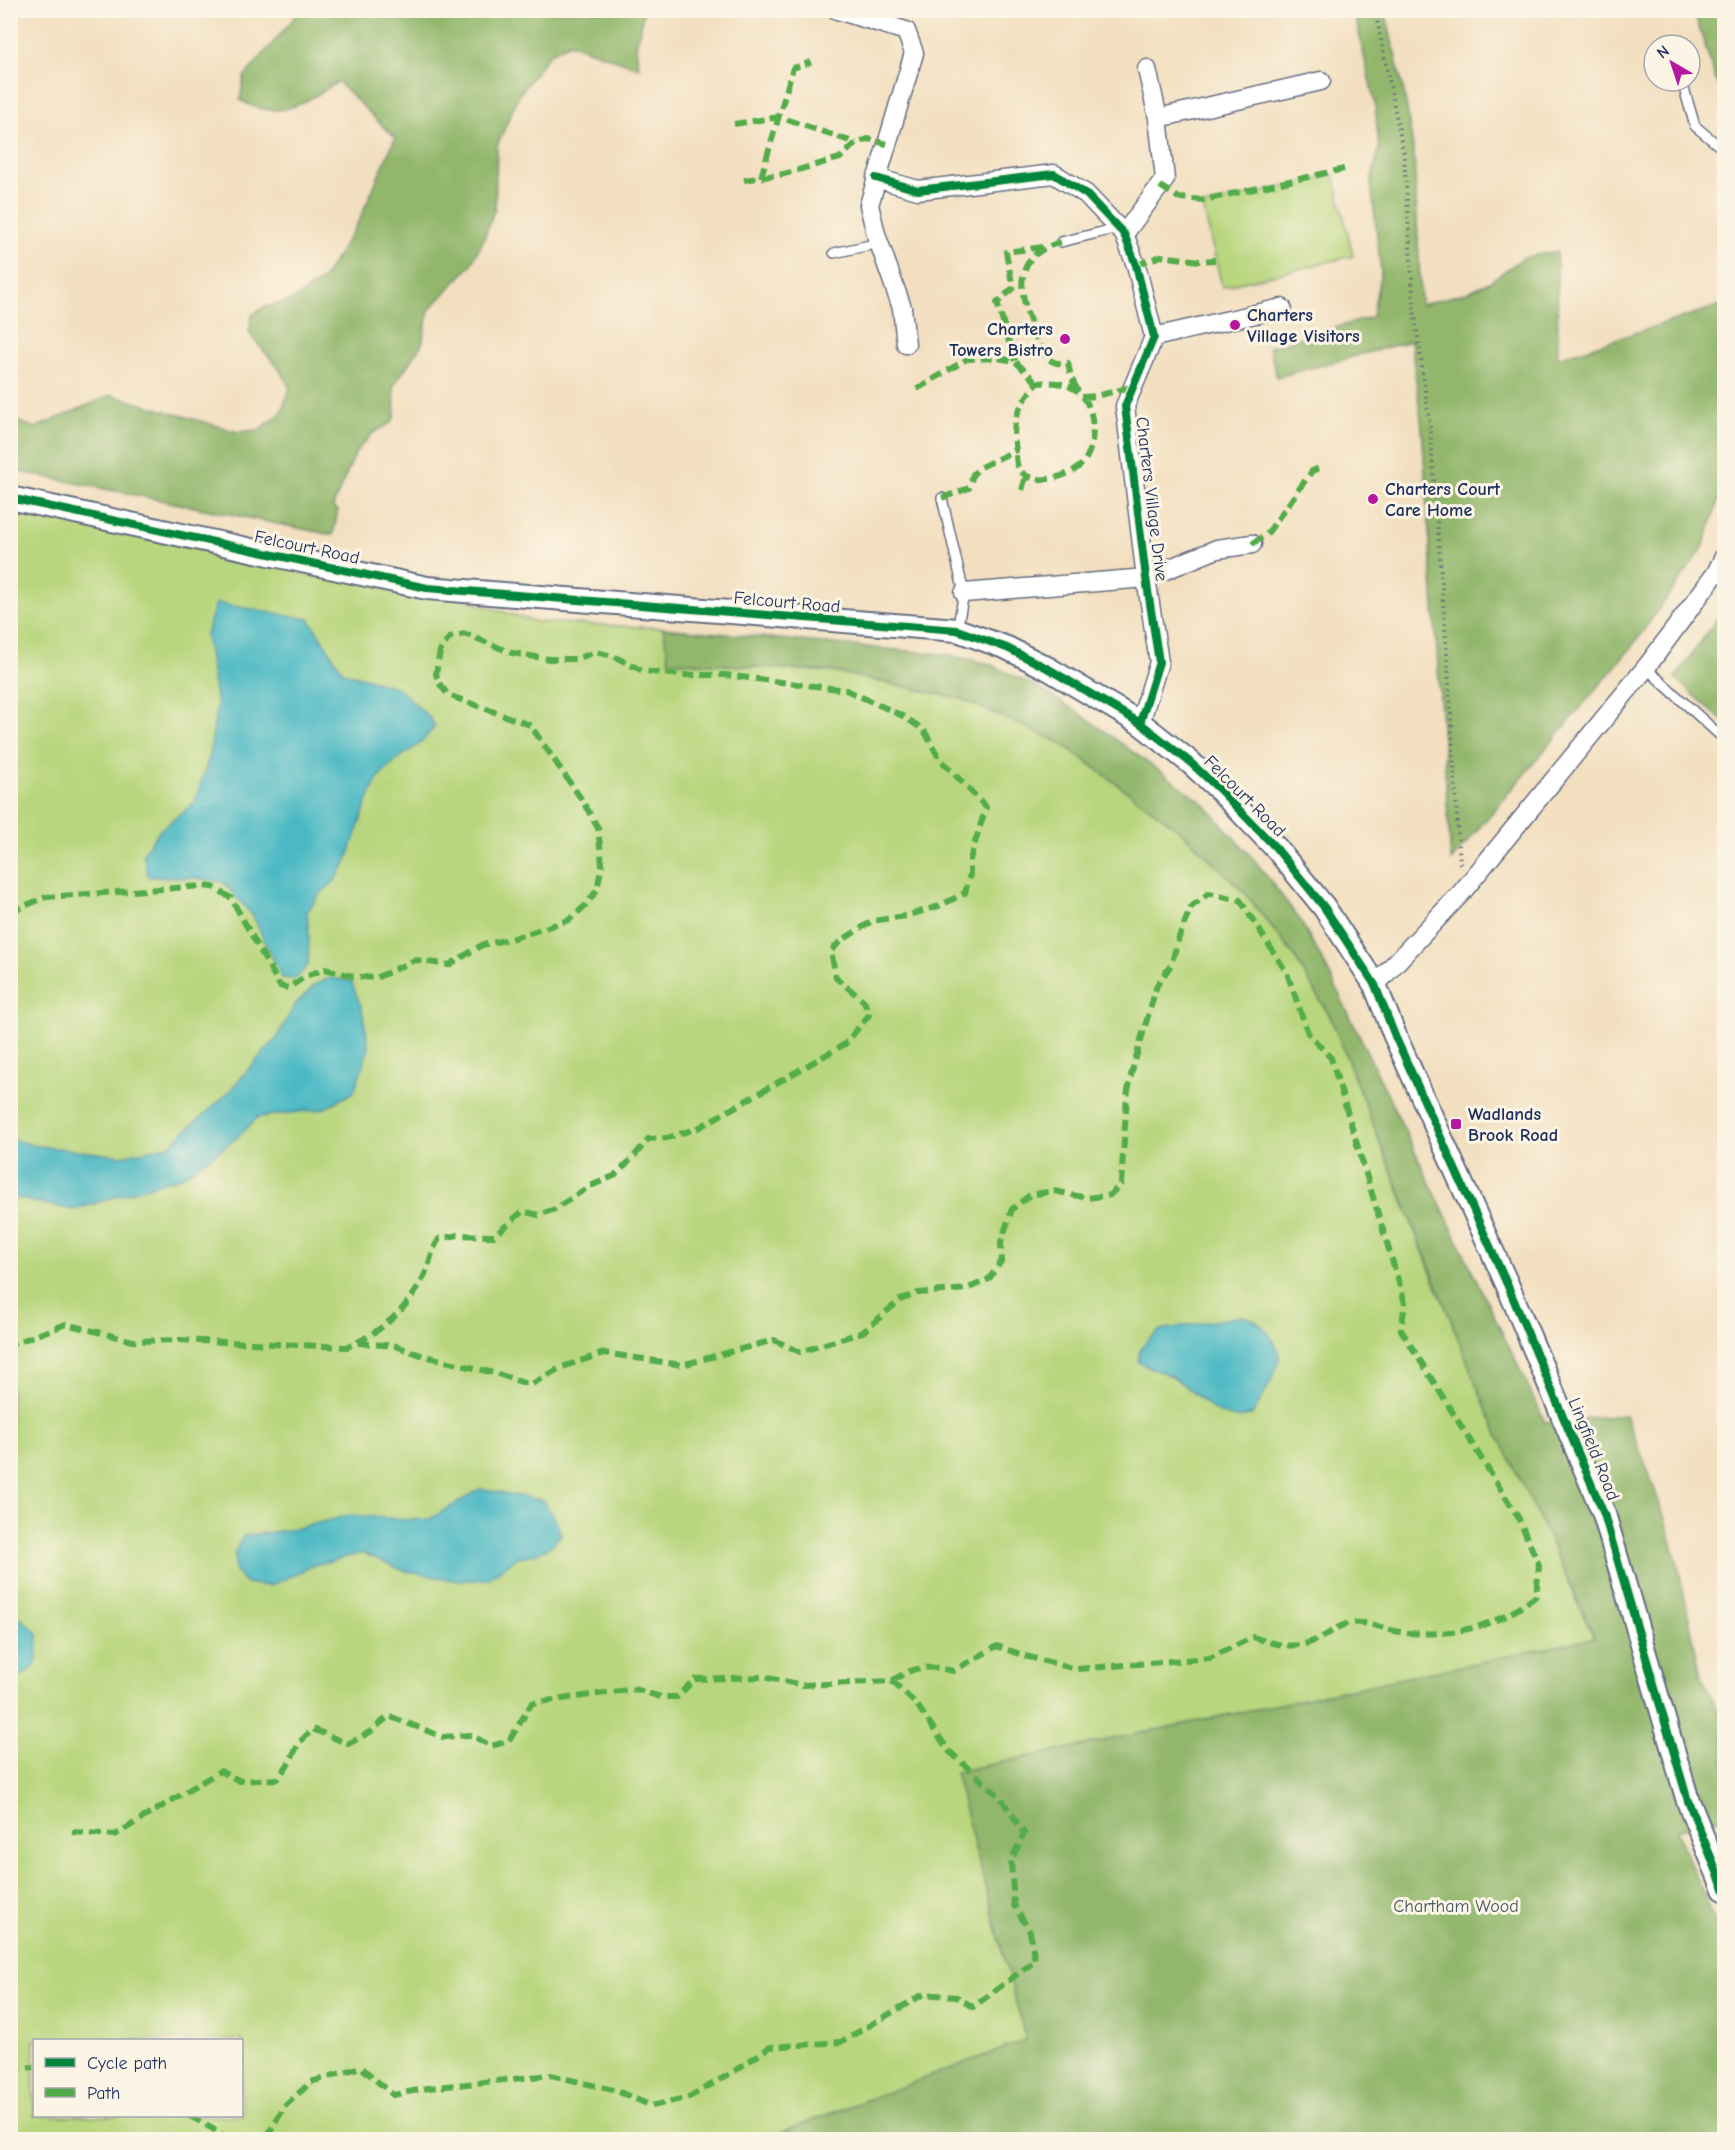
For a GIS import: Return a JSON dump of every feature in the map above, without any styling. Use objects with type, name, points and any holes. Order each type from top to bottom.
[{"type":"street","points":[[837,10],[906,32],[914,53],[869,205],[879,243],[902,308],[906,344]]},
{"type":"street","points":[[1121,231],[1165,180],[1158,118],[1147,69]]},
{"type":"street","points":[[1158,118],[1321,81]]},
{"type":"street","points":[[876,178],[918,190],[1054,174],[1086,194],[1121,231],[1136,265],[1154,337],[1282,308]]},
{"type":"street","name":"Charters Village Drive","points":[[1140,723],[1160,662],[1146,578],[1125,406],[1154,337]]},
{"type":"street","name":"Felcourt Road","points":[[10,498],[427,588],[957,630],[1008,648],[1140,723],[1191,763],[1219,789],[1276,848],[1324,907],[1375,986],[1395,1036]]},
{"type":"street","points":[[964,593],[1146,578],[1217,549],[1252,544]]},
{"type":"street","points":[[1375,986],[1462,892],[1646,668],[1716,573],[1725,557]]},
{"type":"street","name":"Lingfield Road","points":[[1395,1036],[1507,1284],[1604,1514],[1688,1801],[1725,1889]]},
{"type":"lane","points":[[1685,93],[1695,126],[1725,150]]},
{"type":"lane","points":[[1061,242],[1121,231]]},
{"type":"lane","points":[[834,253],[879,243]]},
{"type":"lane","points":[[942,498],[964,593],[957,630]]},
{"type":"lane","points":[[1646,668],[1725,739]]},
{"type":"path","points":[[1375,10],[1404,155],[1414,308],[1430,427],[1462,892]]},
{"type":"green space","points":[[300,11],[644,11],[636,47],[639,68],[569,43],[549,54],[519,95],[497,146],[495,208],[483,241],[470,266],[429,310],[422,344],[394,385],[395,416],[391,423],[373,433],[356,452],[334,503],[333,508],[338,510],[333,535],[11,470],[11,419],[35,428],[111,395],[238,432],[259,430],[281,413],[290,389],[277,366],[249,333],[252,315],[264,307],[291,301],[323,279],[359,221],[395,138],[338,82],[303,103],[280,110],[254,107],[240,100],[244,77]]},
{"type":"green space","points":[[1354,11],[1385,11],[1405,97],[1414,154],[1421,305],[1468,292],[1489,282],[1523,258],[1557,251],[1558,358],[1724,304],[1724,483],[1703,548],[1630,649],[1451,861],[1422,428],[1411,341],[1277,377],[1269,347],[1372,317],[1381,272],[1371,182],[1379,149],[1375,105]]},
{"type":"green space","points":[[1694,11],[1724,11],[1724,85],[1718,87]]},
{"type":"green space","points":[[1334,175],[1353,256],[1222,287],[1203,206]]},
{"type":"green space","points":[[11,498],[427,588],[536,622],[663,628],[670,661],[835,672],[962,699],[1062,743],[1181,831],[1245,893],[1293,954],[1331,1018],[1439,1293],[1594,1639],[956,1772],[1027,2040],[763,2139],[11,2140]]},
{"type":"green space","points":[[1724,609],[1724,722],[1675,678]]},
{"type":"green space","name":"Chartham Wood","points":[[663,628],[950,655],[989,664],[1037,687],[1079,713],[1201,801],[1256,862],[1300,920],[1326,967],[1545,1422],[1625,1415],[1665,1519],[1677,1561],[1701,1676],[1724,1722],[1724,1818],[1676,1830],[1724,1941],[1724,2139],[763,2139],[1026,2040],[955,1772],[1594,1638],[1569,1580],[1488,1414],[1331,1018],[1293,954],[1245,893],[1181,831],[1061,743],[962,699],[835,672],[669,661]]},
{"type":"water","points":[[216,603],[309,619],[343,672],[398,688],[430,718],[435,726],[421,743],[395,761],[378,778],[367,802],[346,863],[334,882],[320,894],[307,912],[308,965],[296,979],[282,978],[253,916],[223,882],[195,878],[148,877],[143,853],[160,830],[195,802],[210,754],[217,704],[206,634]]},
{"type":"water","points":[[330,978],[351,981],[362,1009],[369,1048],[354,1092],[323,1109],[258,1117],[238,1137],[183,1176],[73,1210],[11,1197],[11,1139],[32,1145],[122,1156],[168,1146],[222,1099],[276,1039],[295,1005],[316,984]]},
{"type":"water","points":[[1242,1316],[1254,1320],[1263,1327],[1278,1348],[1279,1354],[1273,1376],[1253,1414],[1235,1418],[1217,1412],[1180,1382],[1138,1362],[1140,1350],[1161,1330]]},
{"type":"water","points":[[480,1489],[542,1500],[555,1518],[561,1535],[551,1546],[535,1554],[518,1557],[488,1579],[458,1581],[402,1570],[363,1553],[314,1565],[270,1586],[245,1583],[235,1571],[235,1552],[243,1536],[294,1529],[350,1515],[409,1520],[430,1519]]},
{"type":"water","points":[[11,1618],[20,1618],[38,1633],[38,1642],[36,1663],[33,1668],[21,1675],[11,1677]]},
{"type":"marked path","points":[[761,177],[793,68],[811,62]]},
{"type":"marked path","points":[[734,124],[779,117],[856,143]]},
{"type":"marked path","points":[[744,180],[784,174],[840,158],[856,143],[868,139],[887,144]]},
{"type":"marked path","points":[[1160,186],[1179,198],[1204,200],[1344,169]]},
{"type":"marked path","points":[[1061,242],[1033,256],[1026,266],[1023,290],[1029,318],[1041,349],[1050,360],[1057,363],[1068,363],[1071,377],[1078,391]]},
{"type":"marked path","points":[[1015,361],[997,303],[1013,288],[1006,252],[1043,247]]},
{"type":"marked path","points":[[1136,265],[1161,256],[1199,261],[1215,260]]},
{"type":"marked path","points":[[917,389],[967,359],[997,358],[1015,361],[1037,383]]},
{"type":"marked path","points":[[942,498],[969,488],[973,474],[981,467],[1016,450],[1015,422],[1021,406],[1037,383],[1062,384],[1071,387],[1083,396],[1091,415],[1092,438],[1087,458],[1075,470],[1047,479],[1028,477],[1021,472],[1017,464],[1016,450]]},
{"type":"marked path","points":[[1082,397],[1097,396],[1134,386]]},
{"type":"marked path","points":[[1252,544],[1267,534],[1312,471],[1322,467]]},
{"type":"marked path","points":[[1022,490],[1026,476]]},
{"type":"marked path","points":[[10,912],[46,897],[213,887],[231,898],[280,986],[288,988],[306,976],[325,969],[352,976],[376,978],[415,960],[449,965],[482,945],[514,938],[569,920],[586,905],[597,890],[602,864],[598,828],[582,800],[530,725],[448,695],[439,683],[436,674],[440,651],[450,637],[466,634],[512,653],[549,659],[576,659],[595,652],[613,656],[643,671],[681,675],[725,675],[846,690],[903,716],[924,730],[939,758],[986,807],[970,859],[970,874],[965,893],[939,906],[906,916],[872,921],[841,941],[831,951],[836,978],[864,1001],[869,1015],[845,1044],[698,1128],[667,1138],[648,1139],[614,1176],[588,1187],[555,1209],[538,1215],[523,1211],[494,1236],[458,1235],[439,1239],[425,1274],[411,1298],[393,1318],[359,1341],[347,1347],[179,1340],[133,1341],[66,1324],[10,1345]]},
{"type":"marked path","points":[[358,1343],[396,1346],[530,1385],[562,1367],[604,1353],[682,1365],[774,1340],[800,1352],[863,1332],[900,1300],[918,1293],[967,1289],[989,1279],[1002,1260],[1001,1242],[1012,1209],[1030,1195],[1054,1191],[1087,1198],[1110,1195],[1121,1184],[1127,1096],[1157,985],[1171,965],[1191,907],[1209,893],[1240,900],[1287,973],[1308,1033],[1331,1058],[1405,1303],[1401,1330],[1518,1517],[1539,1565],[1536,1596],[1506,1616],[1489,1623],[1455,1631],[1401,1632],[1366,1623],[1352,1623],[1341,1626],[1306,1644],[1280,1645],[1253,1637],[1210,1658],[1076,1669],[997,1646],[953,1671],[921,1668],[907,1672],[892,1681]]},
{"type":"marked path","points":[[72,1832],[115,1835],[220,1771],[240,1781],[277,1779],[289,1763],[299,1743],[313,1729],[348,1744],[370,1732],[389,1716],[443,1737],[471,1735],[491,1746],[509,1741],[532,1703],[635,1689],[661,1697],[677,1697],[695,1679],[763,1677],[803,1685],[892,1681],[917,1705],[949,1751],[1001,1798],[1024,1833],[1011,1861],[1014,1905],[1030,1932],[1035,1961],[973,2007],[957,1997],[924,1994],[841,2042],[770,2047],[730,2074],[689,2097],[652,2106],[617,2091],[551,2075],[428,2088],[393,2095],[361,2067],[311,2082],[285,2106],[265,2140]]},
{"type":"marked path","points":[[10,2069],[33,2067]]},
{"type":"marked path","points":[[192,2117],[232,2140]]},
{"type":"cycle path","points":[[876,178],[918,190],[1054,174],[1086,194],[1124,234],[1136,265],[1154,337],[1125,406],[1146,578],[1159,662],[1140,723]]},
{"type":"cycle path","points":[[10,498],[427,588],[957,630],[1007,648],[1047,668],[1140,723],[1191,763],[1276,848],[1324,907],[1375,985],[1395,1036],[1507,1284],[1604,1514],[1688,1801],[1724,1889]]},
{"type":"place","name":"Charters Village Visitors","points":[[1235,325]]},
{"type":"place","name":"Charters Towers Bistro","points":[[1065,339]]},
{"type":"place","name":"Charters Court Care Home","points":[[1373,499]]},
{"type":"place","name":"Wadlands Brook Road","points":[[1456,1124]]}]
